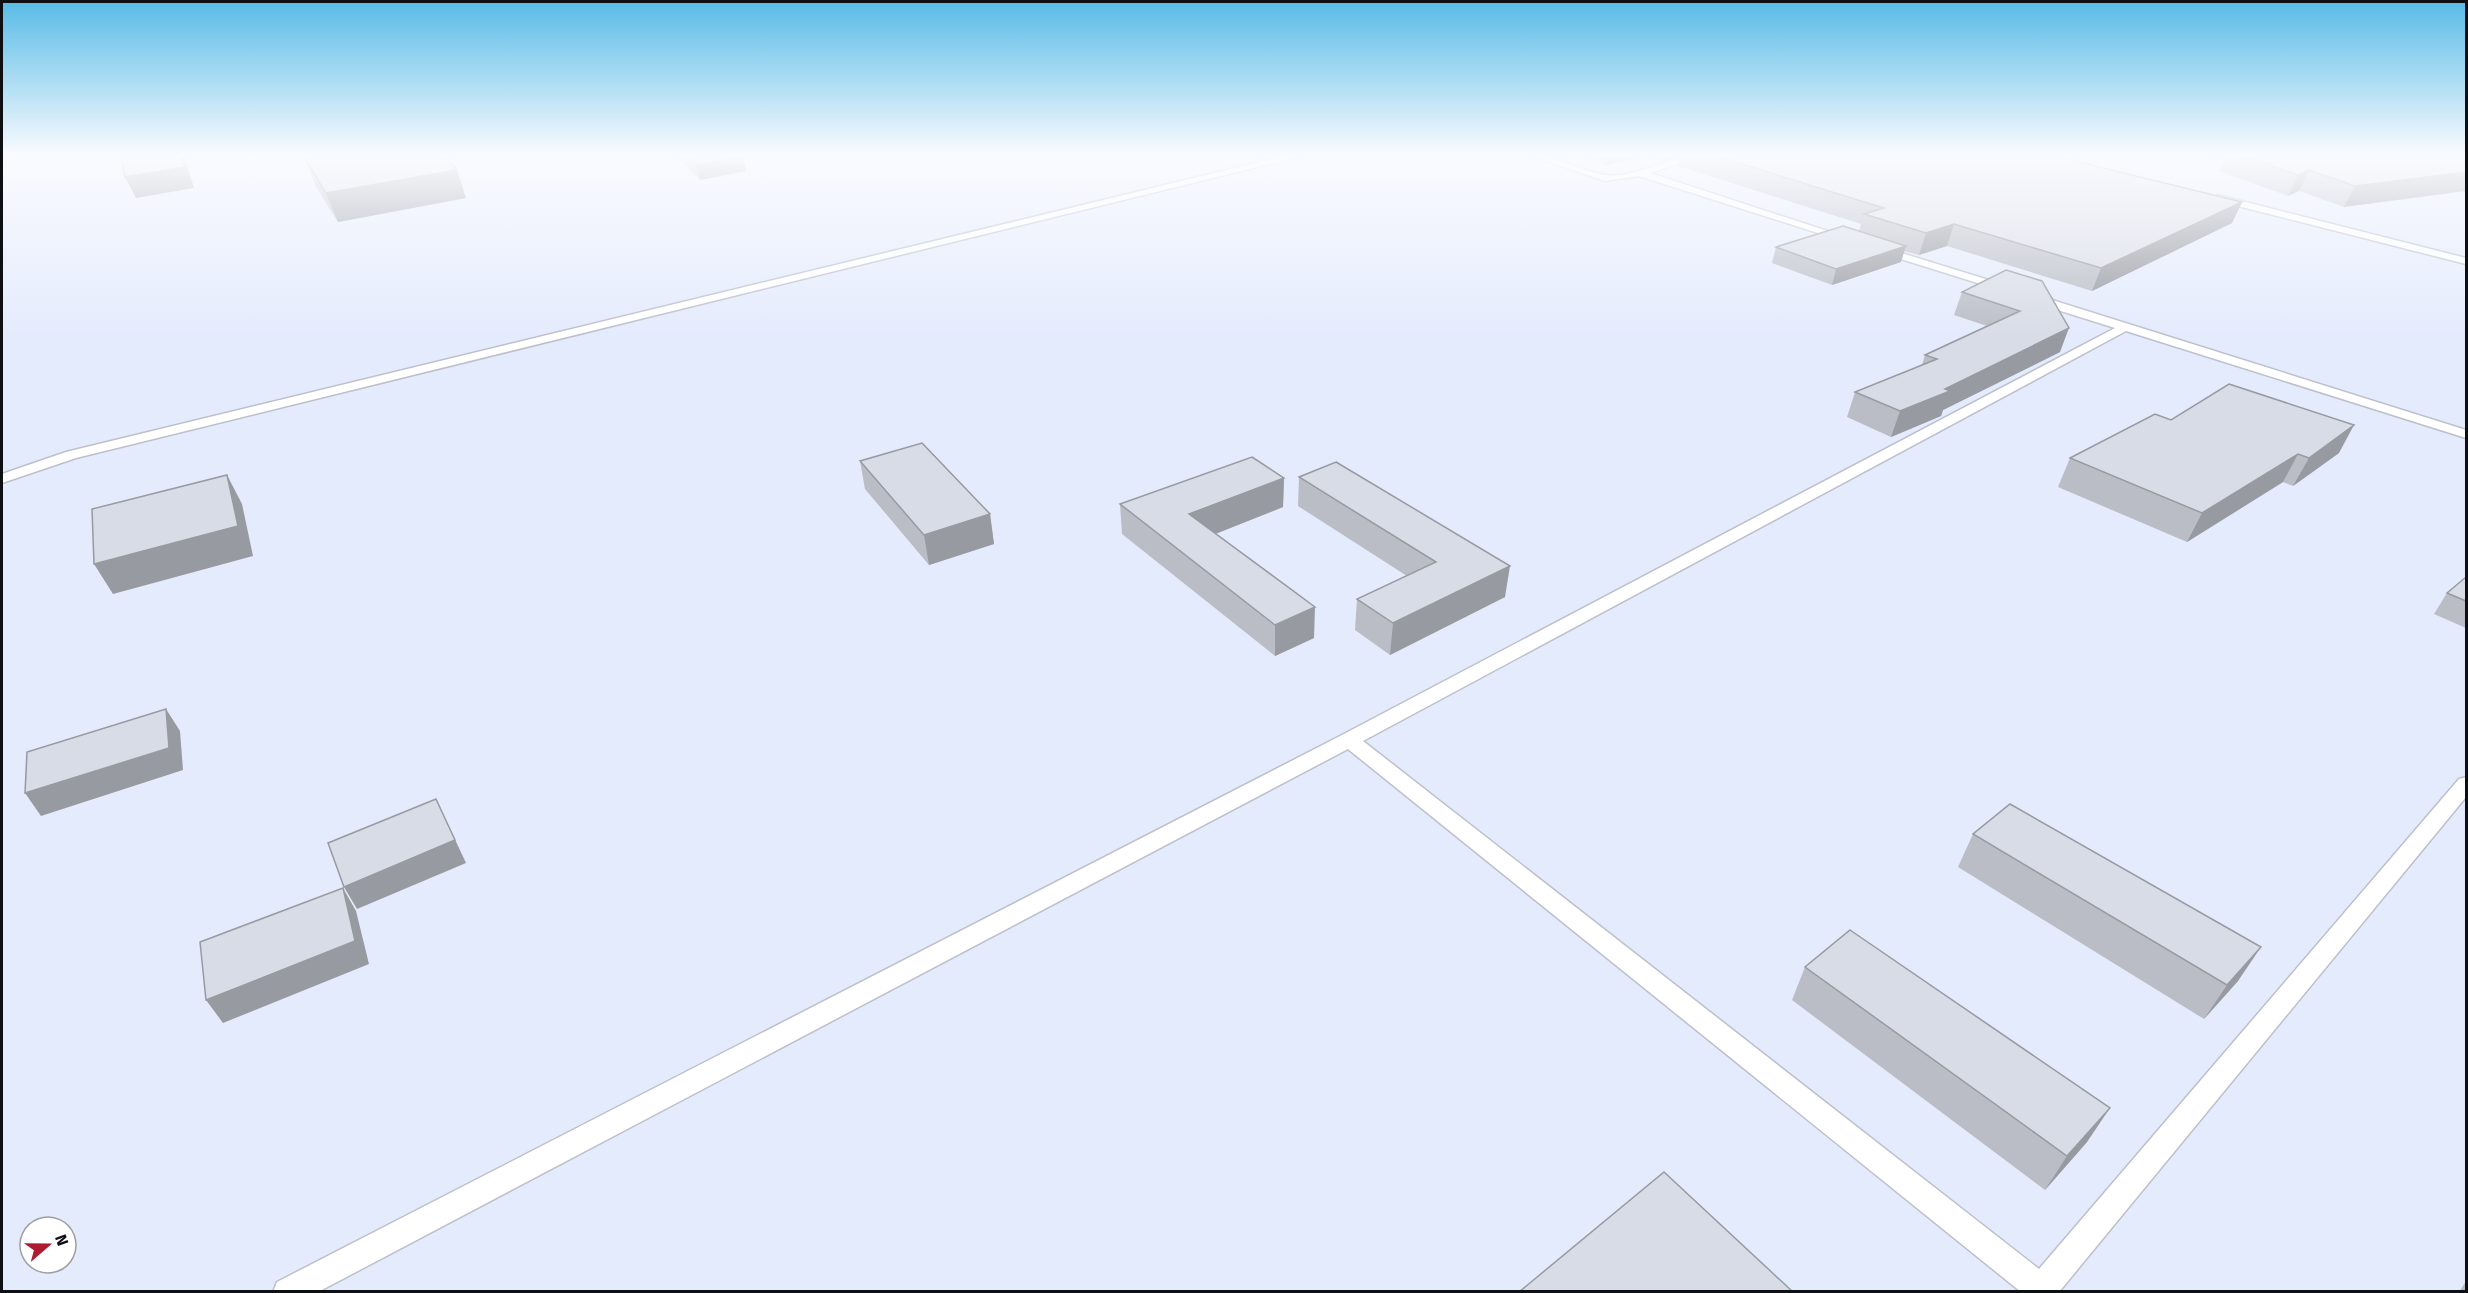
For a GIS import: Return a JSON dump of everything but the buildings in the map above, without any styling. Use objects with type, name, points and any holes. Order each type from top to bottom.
[{"type":"lane","points":[[2,479],[71,455],[1047,216]]},
{"type":"lane","points":[[1776,216],[2466,434]]},
{"type":"lane","points":[[2289,216],[2466,261]]},
{"type":"lane","points":[[287,1292],[1349,740],[2125,327]]},
{"type":"lane","points":[[1349,740],[2041,1290],[2466,784]]},
{"type":"shaded area","points":[[2,216],[2466,216],[2466,1291],[2,1292]]}]
